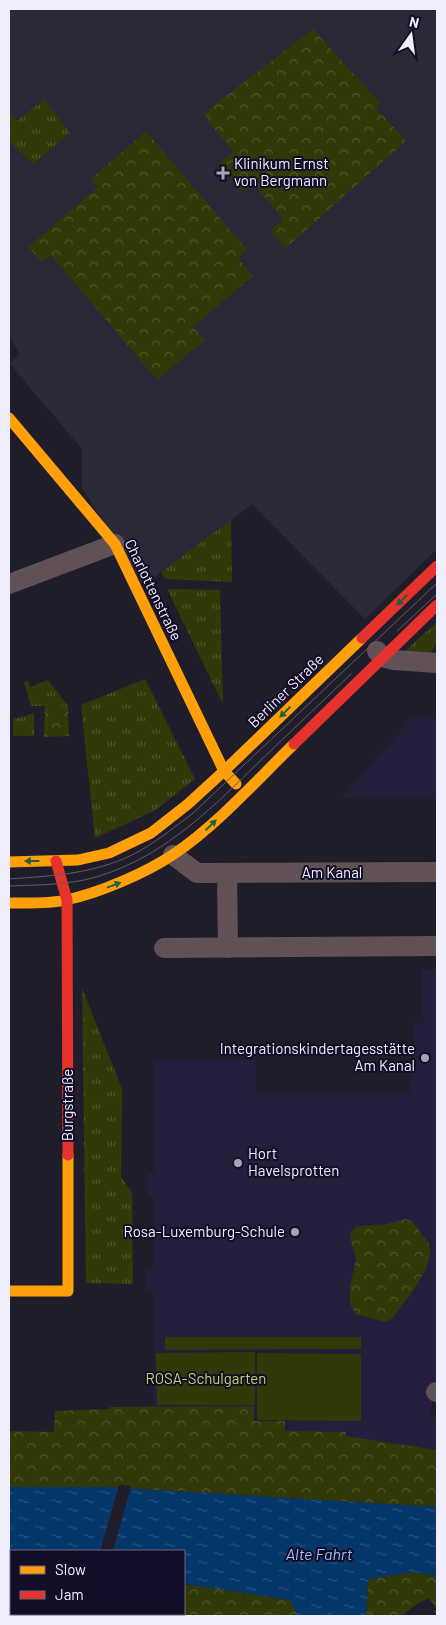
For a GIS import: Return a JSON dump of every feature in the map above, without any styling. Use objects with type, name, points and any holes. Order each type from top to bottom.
[{"type":"street","name":"Charlottenstraße","points":[[9,418],[115,544],[224,771],[243,793]]},
{"type":"street","points":[[9,584],[115,544]]},
{"type":"street","name":"Berliner Straße","points":[[151,833],[188,804],[224,771],[364,636],[433,574]]},
{"type":"street","points":[[9,904],[67,900],[122,882],[165,848],[206,830],[437,605]]},
{"type":"street","points":[[364,636],[382,657],[394,660],[437,662]]},
{"type":"street","points":[[9,862],[78,860],[109,853],[151,833]]},
{"type":"street","name":"Am Kanal","points":[[151,833],[165,848],[196,873],[437,872]]},
{"type":"street","name":"Burgstraße","points":[[9,1291],[68,1291],[67,900],[56,861]]},
{"type":"street","points":[[228,873],[228,948]]},
{"type":"street","points":[[164,948],[437,946]]},
{"type":"shaded area","name":"Klinikum Ernst von Bergmann","points":[[9,9],[437,9],[437,549],[365,619],[252,504],[186,555],[143,585],[82,488],[82,449],[9,363],[20,353],[9,338]]},
{"type":"shaded area","points":[[413,717],[437,718],[437,798],[343,797]]},
{"type":"shaded area","name":"Rosa-Luxemburg-Schule","points":[[422,970],[437,970],[437,1384],[429,1416],[437,1418],[437,1450],[346,1436],[346,1432],[285,1431],[285,1421],[254,1421],[253,1406],[154,1407],[154,1293],[145,1292],[145,1269],[153,1269],[154,1196],[147,1196],[148,1173],[154,1173],[154,1060],[256,1060],[255,1093],[410,1093],[415,1023],[423,1023]]},
{"type":"green space","points":[[313,29],[380,103],[376,108],[406,141],[286,248],[270,231],[283,219],[253,183],[242,191],[219,164],[233,152],[204,113]]},
{"type":"green space","points":[[44,99],[70,133],[33,164],[9,141],[9,111],[17,121]]},
{"type":"green space","points":[[146,131],[247,250],[238,258],[253,276],[193,327],[205,340],[157,380],[51,255],[42,262],[28,247],[98,187],[91,179]]},
{"type":"green space","points":[[231,520],[232,582],[165,579],[161,572]]},
{"type":"green space","points":[[167,589],[220,590],[223,704]]},
{"type":"green space","points":[[437,622],[437,643],[431,652],[437,653],[437,655],[403,653]]},
{"type":"green space","points":[[145,679],[195,779],[154,811],[95,838],[81,705]]},
{"type":"green space","points":[[48,680],[68,706],[31,706],[24,682],[28,681],[30,687]]},
{"type":"green space","points":[[45,706],[68,706],[69,736],[44,737]]},
{"type":"green space","points":[[34,713],[34,736],[13,736],[13,718]]},
{"type":"green space","points":[[82,988],[122,1089],[121,1177],[132,1193],[133,1284],[86,1283]]},
{"type":"green space","points":[[406,1219],[414,1224],[429,1244],[430,1252],[424,1273],[392,1319],[386,1322],[355,1314],[350,1303],[350,1288],[356,1258],[350,1237],[352,1231],[357,1226],[387,1224]]},
{"type":"green space","points":[[165,1337],[361,1337],[361,1349],[165,1350]]},
{"type":"green space","name":"ROSA-Schulgarten","points":[[255,1352],[255,1405],[157,1405],[156,1353]]},
{"type":"green space","points":[[257,1353],[361,1354],[361,1421],[257,1420]]},
{"type":"green space","points":[[254,1406],[254,1421],[285,1421],[285,1431],[346,1432],[346,1436],[437,1450],[437,1507],[106,1487],[9,1487],[9,1431],[54,1432],[55,1411],[110,1409],[110,1407]]},
{"type":"green space","points":[[10,1567],[10,1615],[185,1615],[185,1584],[290,1600],[298,1616],[9,1616]]},
{"type":"green space","points":[[413,1572],[437,1576],[437,1609],[429,1598],[418,1603],[402,1616],[366,1616],[368,1579]]},
{"type":"water","name":"Alte Fahrt","points":[[9,1487],[106,1487],[437,1507],[437,1576],[413,1572],[368,1579],[366,1616],[298,1616],[290,1600],[185,1584],[185,1550],[10,1550],[9,1567]]},
{"type":"pier","points":[[119,1485],[131,1486],[113,1550],[100,1550]]},
{"type":"tram line","points":[[9,879],[40,877],[87,870],[132,855],[156,841],[192,814],[437,583]]},
{"type":"tram line","points":[[397,631],[437,594]]},
{"type":"tram line","points":[[9,886],[56,884],[84,880],[135,862],[158,849],[220,800],[351,674]]},
{"type":"traffic: slow","points":[[9,418],[115,544],[224,771],[236,784]]},
{"type":"traffic: slow","points":[[9,862],[78,860],[109,853],[151,833],[188,804],[224,771],[362,638]]},
{"type":"traffic: slow","points":[[9,903],[52,902],[79,897],[122,881],[163,861],[190,842],[221,816],[294,744]]},
{"type":"traffic: slow","points":[[9,1291],[68,1291],[68,1155]]},
{"type":"traffic: jam","points":[[362,638],[437,566]]},
{"type":"traffic: jam","points":[[294,744],[437,605]]},
{"type":"traffic: jam","points":[[56,861],[67,900],[68,1155]]},
{"type":"place","name":"Klinikum Ernst von Bergmann","points":[[223,173]]},
{"type":"place","name":"Integrationskindertagesstätte Am Kanal","points":[[425,1058]]},
{"type":"place","name":"Hort Havelsprotten","points":[[238,1163]]},
{"type":"place","name":"Rosa-Luxemburg-Schule","points":[[295,1232]]}]
